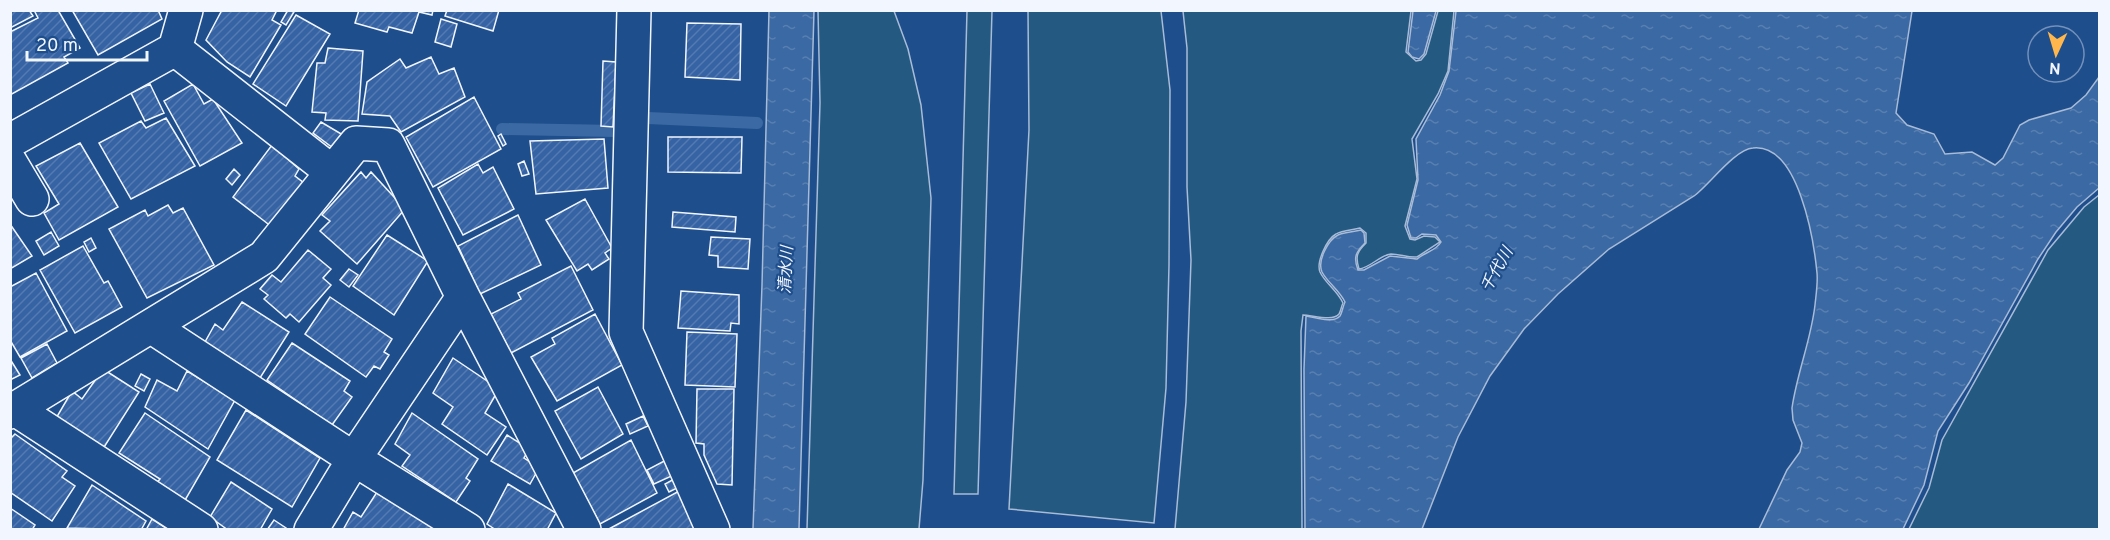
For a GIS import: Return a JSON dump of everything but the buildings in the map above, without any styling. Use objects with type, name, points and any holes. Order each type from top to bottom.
[{"type":"street","points":[[10,141],[175,49],[186,10]]},
{"type":"street","points":[[634,10],[626,332],[713,530]]},
{"type":"street","points":[[175,49],[332,172]]},
{"type":"street","points":[[201,530],[13,410],[264,257],[356,143],[388,145],[463,297],[584,530]]},
{"type":"street","points":[[10,162],[32,199]]},
{"type":"street","points":[[311,530],[354,459],[463,297]]},
{"type":"street","points":[[152,327],[354,459],[468,530]]},
{"type":"shaded area","points":[[818,11],[894,11],[908,49],[921,105],[931,198],[923,480],[919,529],[807,529],[820,103]]},
{"type":"shaded area","points":[[967,11],[992,11],[978,494],[954,494]]},
{"type":"shaded area","points":[[1028,11],[1161,11],[1170,90],[1169,265],[1166,388],[1154,523],[1009,509],[1029,130]]},
{"type":"shaded area","points":[[1183,11],[1411,11],[1406,52],[1416,61],[1421,60],[1426,54],[1438,11],[1454,11],[1448,71],[1438,94],[1412,139],[1417,179],[1405,226],[1410,239],[1415,240],[1424,236],[1435,237],[1440,242],[1417,257],[1391,254],[1359,269],[1358,255],[1366,243],[1366,233],[1360,228],[1338,233],[1326,246],[1319,268],[1322,276],[1343,303],[1340,313],[1332,318],[1303,315],[1301,331],[1302,529],[1175,529],[1186,402],[1191,260],[1187,187],[1187,48]]},
{"type":"shaded area","points":[[2099,195],[2099,529],[1909,529],[1929,488],[1942,440],[2048,250],[2084,207]]},
{"type":"water","name":"清水川","points":[[769,11],[814,11],[799,529],[753,529]]},
{"type":"water","points":[[1413,11],[1436,11],[1424,54],[1419,59],[1412,57],[1408,52]]},
{"type":"water","name":"千代川","points":[[1456,11],[1912,11],[1896,113],[1907,125],[1934,134],[1945,154],[1972,152],[1995,165],[2003,158],[2020,125],[2029,120],[2071,108],[2086,95],[2099,77],[2099,188],[2077,207],[2056,232],[2038,259],[1969,383],[1938,431],[1924,485],[1903,529],[1759,529],[1787,470],[1800,452],[1802,443],[1793,420],[1792,408],[1813,318],[1817,277],[1808,219],[1793,177],[1782,161],[1769,151],[1753,148],[1738,154],[1694,196],[1609,249],[1558,294],[1524,329],[1490,376],[1458,437],[1422,529],[1305,529],[1306,316],[1333,320],[1341,315],[1345,302],[1322,272],[1322,257],[1334,238],[1341,234],[1361,230],[1364,233],[1365,243],[1356,255],[1358,270],[1364,270],[1390,256],[1417,259],[1441,242],[1436,235],[1422,234],[1411,238],[1407,225],[1418,180],[1416,139],[1440,95],[1449,71]]},
{"type":"waterway","points":[[648,118],[757,123]]},
{"type":"waterway","points":[[502,129],[615,131]]}]
